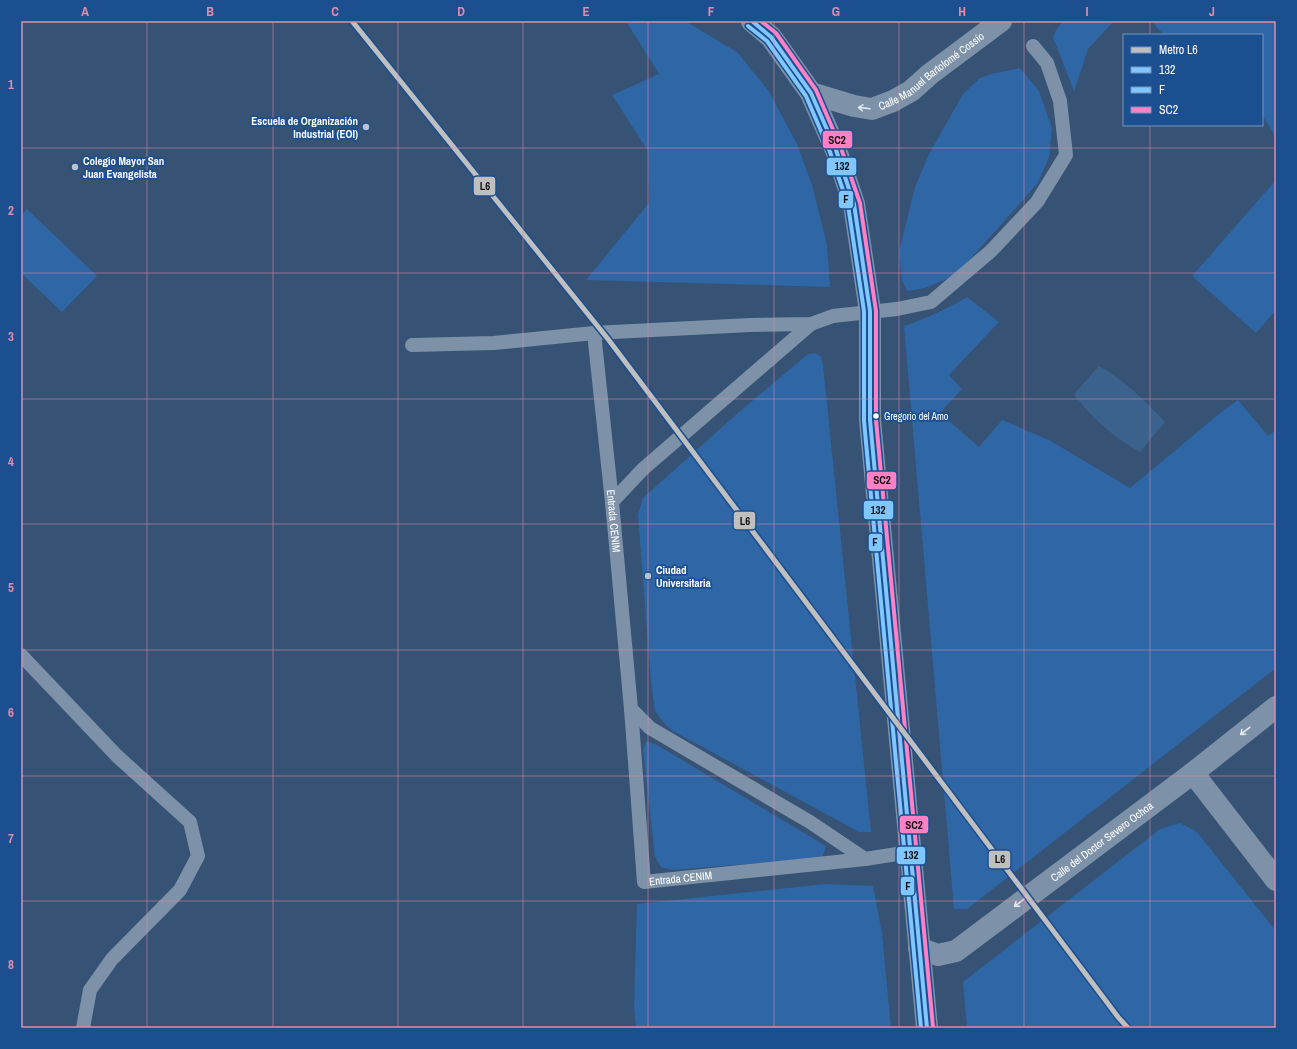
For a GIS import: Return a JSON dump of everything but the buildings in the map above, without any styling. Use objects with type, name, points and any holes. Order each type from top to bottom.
[{"type":"street","points":[[752,21],[771,37],[811,93],[836,150],[854,204],[870,311],[870,420],[927,1028]]},
{"type":"street","name":"Calle Manuel Bartolomé Cossío","points":[[811,93],[854,106],[872,109],[893,101],[911,91],[930,74],[1001,21]]},
{"type":"street","name":"Calle del Doctor Severo Ochoa","points":[[919,948],[938,955],[956,951],[1193,773],[1276,707]]},
{"type":"street","points":[[1193,773],[1276,880]]},
{"type":"lane","points":[[412,345],[494,343],[594,333],[750,325],[811,324],[833,316],[897,309],[931,302],[991,251],[1037,202],[1066,155],[1060,101],[1048,63],[1033,46]]},
{"type":"lane","points":[[612,502],[642,469],[811,324]]},
{"type":"lane","name":"Entrada CENIM","points":[[594,333],[612,502],[631,709],[644,882],[865,859],[910,852]]},
{"type":"lane","points":[[21,655],[117,756],[190,822],[198,856],[180,890],[112,959],[90,990],[83,1028]]},
{"type":"lane","points":[[631,709],[650,728],[810,822],[865,859]]},
{"type":"shaded area","points":[[626,21],[685,21],[737,52],[768,90],[797,144],[812,185],[827,245],[830,287],[586,280],[649,203],[648,151],[612,95],[659,74]]},
{"type":"shaded area","points":[[1063,21],[1114,21],[1088,49],[1074,91],[1053,37]]},
{"type":"shaded area","points":[[1151,21],[1276,21],[1276,137],[1263,117],[1263,34],[1163,34]]},
{"type":"shaded area","points":[[1020,68],[1039,91],[1052,128],[1049,157],[1038,183],[956,275],[925,288],[907,291],[902,281],[899,252],[915,187],[929,154],[963,94],[980,78],[991,74]]},
{"type":"shaded area","points":[[1276,180],[1276,310],[1256,333],[1192,276]]},
{"type":"shaded area","points":[[27,209],[97,276],[62,312],[21,273],[21,215]]},
{"type":"shaded area","points":[[967,297],[999,322],[949,375],[962,389],[940,413],[979,447],[1002,420],[1049,440],[1130,488],[1220,413],[1238,400],[1268,436],[1276,430],[1276,668],[967,909],[954,909],[904,326],[937,313]]},
{"type":"shaded area","points":[[815,353],[821,357],[823,365],[871,832],[859,832],[673,731],[655,711],[651,682],[638,515],[643,498],[739,412],[808,354]]},
{"type":"shaded area","points":[[1099,366],[1117,377],[1134,391],[1165,422],[1140,452],[1122,441],[1104,427],[1080,403],[1074,394]]},
{"type":"shaded area","points":[[646,741],[657,745],[826,846],[822,858],[672,870],[661,867],[655,857],[643,750]]},
{"type":"shaded area","points":[[1180,823],[1196,831],[1276,931],[1276,1028],[967,1028],[963,982],[1160,829]]},
{"type":"shaded area","points":[[825,884],[873,886],[882,933],[891,1028],[636,1028],[634,1006],[637,904]]},
{"type":"metro line","name":"L6","points":[[352,21],[608,339],[1118,1017],[1128,1028]]},
{"type":"transit line","name":"132","points":[[752,21],[771,37],[811,93],[836,150],[854,204],[870,311],[870,420],[927,1028]]},
{"type":"transit line","name":"SC2","points":[[761,21],[776,33],[816,90],[841,148],[860,203],[876,311],[876,420],[933,1027]]},
{"type":"transit line","name":"F","points":[[748,26],[767,41],[806,96],[830,152],[848,205],[864,311],[864,421],[921,1028]]},
{"type":"place","name":"Escuela de Organización Industrial (EOI)","points":[[366,127]]},
{"type":"place","name":"Colegio Mayor San Juan Evangelista","points":[[75,167]]},
{"type":"place","name":"Gregorio del Amo","points":[[876,416]]},
{"type":"place","name":"Ciudad Universitaria","points":[[648,576]]}]
